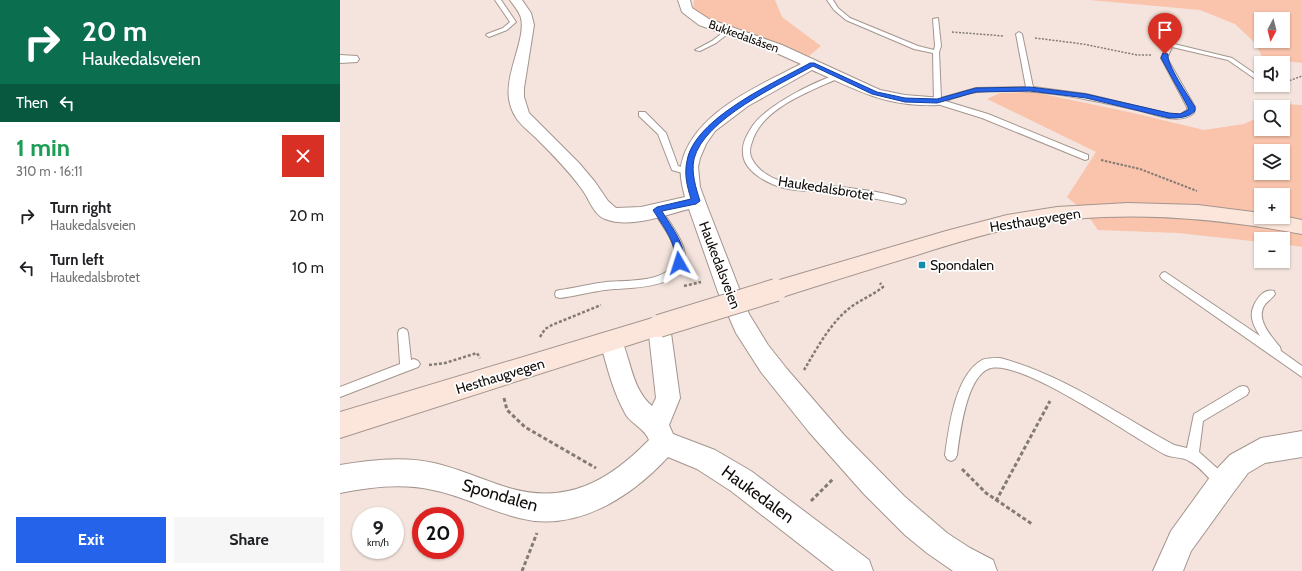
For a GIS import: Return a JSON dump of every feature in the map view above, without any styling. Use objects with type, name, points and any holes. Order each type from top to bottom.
[{"type":"main road","name":"Hesthaugvegen","points":[[340,425],[952,236],[1024,219],[1100,211],[1171,211],[1246,218],[1302,227]]},
{"type":"street","points":[[516,0],[526,15],[528,23],[517,78],[517,105],[522,115],[576,170],[604,210],[612,214],[622,215],[657,210],[696,201],[689,172],[690,159],[704,134],[733,108],[812,64],[875,93],[905,100],[937,101]]},
{"type":"street","name":"Bukkedalsåsen","points":[[684,0],[686,9],[695,17],[728,31],[777,48],[812,64]]},
{"type":"street","name":"Haukedalsveien","points":[[696,201],[727,285],[744,325],[760,351],[787,388],[850,460],[908,518],[945,548],[982,571]]},
{"type":"street","points":[[659,326],[668,398],[660,434]]},
{"type":"street","name":"Haukedalen","points":[[611,341],[623,383],[636,408],[660,434],[741,480],[858,571]]},
{"type":"street","name":"Spondalen","points":[[340,479],[362,474],[389,471],[415,473],[444,479],[526,506],[550,508],[566,506],[609,490],[629,477],[647,461],[660,434]]},
{"type":"street","points":[[1168,571],[1181,541],[1223,483],[1239,464],[1261,451],[1302,444]]},
{"type":"lane","points":[[490,35],[505,29],[513,22],[498,0]]},
{"type":"lane","points":[[830,0],[836,9],[848,19],[916,48],[936,52]]},
{"type":"lane","points":[[936,19],[938,46],[936,52],[937,101]]},
{"type":"lane","points":[[698,50],[714,42],[728,31]]},
{"type":"lane","points":[[1019,36],[1030,89]]},
{"type":"lane","points":[[937,101],[976,90],[1030,89],[1086,96],[1169,116],[1180,116],[1188,114],[1191,111],[1191,107],[1164,58],[1172,43],[1230,59],[1254,76]]},
{"type":"lane","name":"Haukedalsbrotet","points":[[839,76],[786,101],[766,114],[756,124],[750,134],[746,146],[747,157],[751,166],[759,174],[784,185],[851,191],[902,200]]},
{"type":"lane","points":[[937,101],[985,116],[1085,158]]},
{"type":"lane","points":[[642,114],[662,133],[674,168],[689,172]]},
{"type":"lane","points":[[560,294],[606,286],[647,283],[660,280],[675,270],[680,256],[678,247],[657,210]]},
{"type":"lane","points":[[1165,276],[1302,372]]},
{"type":"lane","points":[[1270,294],[1259,304],[1257,316],[1260,326],[1282,358]]},
{"type":"lane","points":[[340,392],[410,365],[403,333]]},
{"type":"lane","points":[[951,455],[957,416],[972,376],[987,363],[994,361],[1004,362],[1024,369],[1058,386],[1172,452],[1192,455],[1223,483]]},
{"type":"lane","points":[[1192,455],[1198,418],[1243,391]]},
{"type":"path","points":[[937,31],[1008,36]]},
{"type":"path","points":[[1019,36],[1083,44],[1130,54],[1146,55]]},
{"type":"path","points":[[1290,80],[1302,76]]},
{"type":"path","points":[[1085,158],[1140,169],[1202,193]]},
{"type":"path","points":[[802,374],[834,324],[861,300],[878,292],[883,287],[880,283]]},
{"type":"path","points":[[410,365],[445,363],[477,353],[481,360]]},
{"type":"path","points":[[996,501],[1058,386]]},
{"type":"path","points":[[504,397],[507,410],[525,427],[588,462],[600,471]]},
{"type":"path","points":[[951,455],[977,486],[996,501],[1032,524]]},
{"type":"path","points":[[807,505],[837,474]]},
{"type":"path","points":[[522,571],[538,531]]},
{"type":"shaded area","points":[[694,0],[775,0],[782,17],[821,46],[809,56],[703,16],[693,9]]},
{"type":"shaded area","points":[[1090,0],[1302,0],[1302,63],[1290,61],[1290,56],[1262,56],[1258,48],[1290,48],[1290,12],[1254,12],[1254,42],[1235,24],[1200,10]]},
{"type":"shaded area","points":[[1033,92],[1129,112],[1204,130],[1244,124],[1254,119],[1254,136],[1290,136],[1290,104],[1302,105],[1302,247],[1290,245],[1290,232],[1254,232],[1254,241],[1178,233],[1098,230],[1086,213],[1067,197],[1096,152],[987,99],[1000,93]]},
{"type":"place","name":"Spondalen","points":[[922,265]]},
{"type":"route","points":[[679,263],[680,256],[678,247],[657,210],[696,201],[689,172],[690,159],[704,134],[733,108],[812,64],[875,93],[905,100],[937,101],[976,90],[1011,88],[1060,92],[1086,96],[1113,101],[1169,116],[1188,114],[1191,111],[1191,107],[1164,58],[1165,54]]}]
